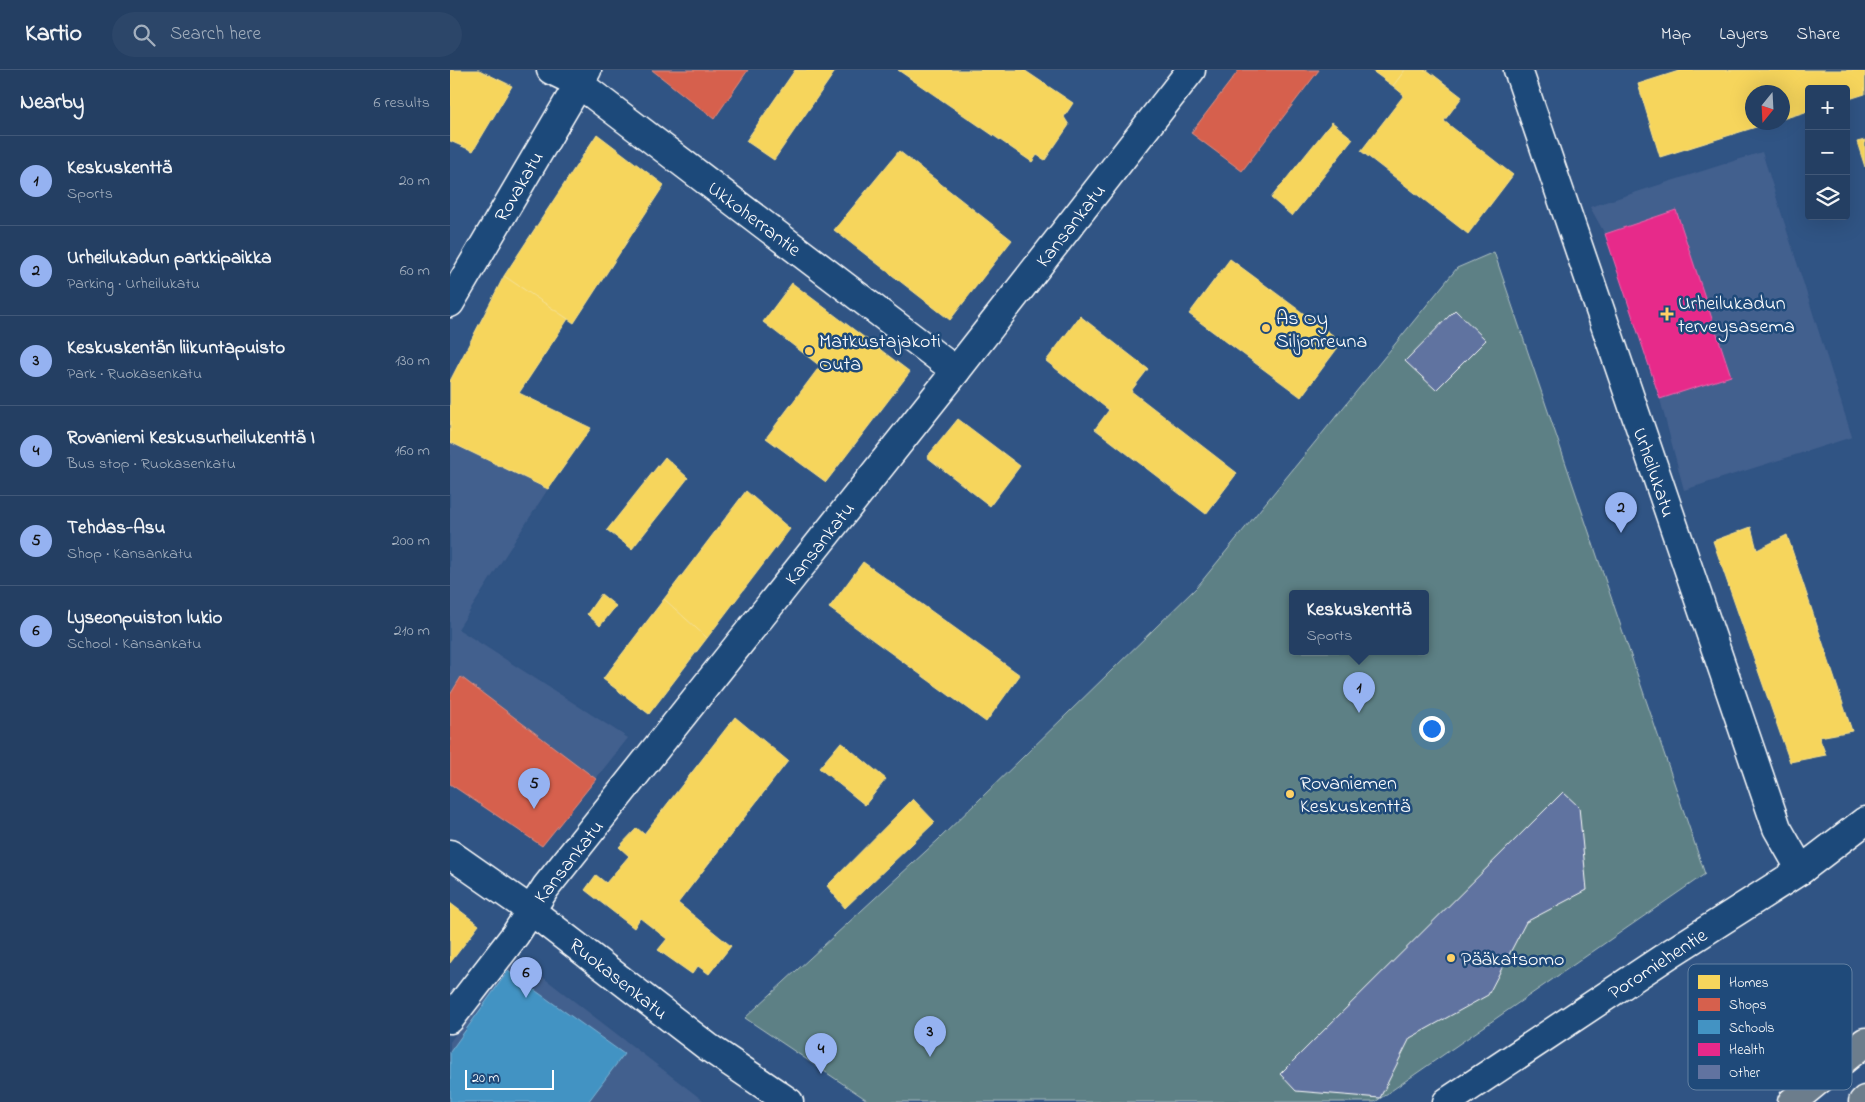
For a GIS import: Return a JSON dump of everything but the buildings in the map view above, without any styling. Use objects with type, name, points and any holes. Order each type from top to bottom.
[{"type":"highway","points":[[1852,1053],[1865,1042]]},
{"type":"highway","points":[[1792,1102],[1807,1090]]},
{"type":"street","name":"Ukkoherrantie","points":[[551,70],[582,77],[956,371]]},
{"type":"street","name":"Kansankatu","points":[[450,1018],[515,935],[546,887],[956,371],[1191,70]]},
{"type":"street","name":"Urheilukatu","points":[[1518,70],[1777,828],[1801,870]]},
{"type":"street","name":"Rovakatu","points":[[450,302],[582,77]]},
{"type":"street","name":"Poromiehentie","points":[[1447,1102],[1671,953],[1801,870],[1865,821]]},
{"type":"street","name":"Ruokasenkatu","points":[[450,854],[530,910],[708,1046],[789,1102]]},
{"type":"shaded area","points":[[1762,152],[1852,437],[1684,490],[1660,399],[1605,234],[1590,207]]},
{"type":"shaded area","points":[[450,442],[548,489],[458,629],[628,738],[542,846],[450,784]]},
{"type":"shaded area","points":[[514,955],[705,1102],[450,1102],[450,1042]]},
{"type":"green space","points":[[1494,252],[1705,874],[1375,1102],[870,1102],[745,1018],[938,840],[1197,587],[1457,268]]},
{"type":"place","name":"Urheilukadun terveysasema","points":[[1667,314]]},
{"type":"place","name":"As Oy Siljonreuna","points":[[1266,328]]},
{"type":"place","name":"Matkustajakoti Outa","points":[[809,351]]},
{"type":"place","name":"Urheilukadun parkkipaikka","points":[[1621,533]]},
{"type":"place","name":"Keskuskenttä","points":[[1359,713]]},
{"type":"place","name":"Rovaniemen Keskuskenttä","points":[[1290,794]]},
{"type":"place","name":"Tehdas-Asu","points":[[534,809]]},
{"type":"place","name":"Pääkatsomo","points":[[1451,958]]},
{"type":"place","name":"Lyseonpuiston lukio","points":[[526,998]]},
{"type":"place","name":"Keskuskentän liikuntapuisto","points":[[930,1057]]},
{"type":"place","name":"Rovaniemi Keskusurheilukenttä I","points":[[821,1074]]}]
